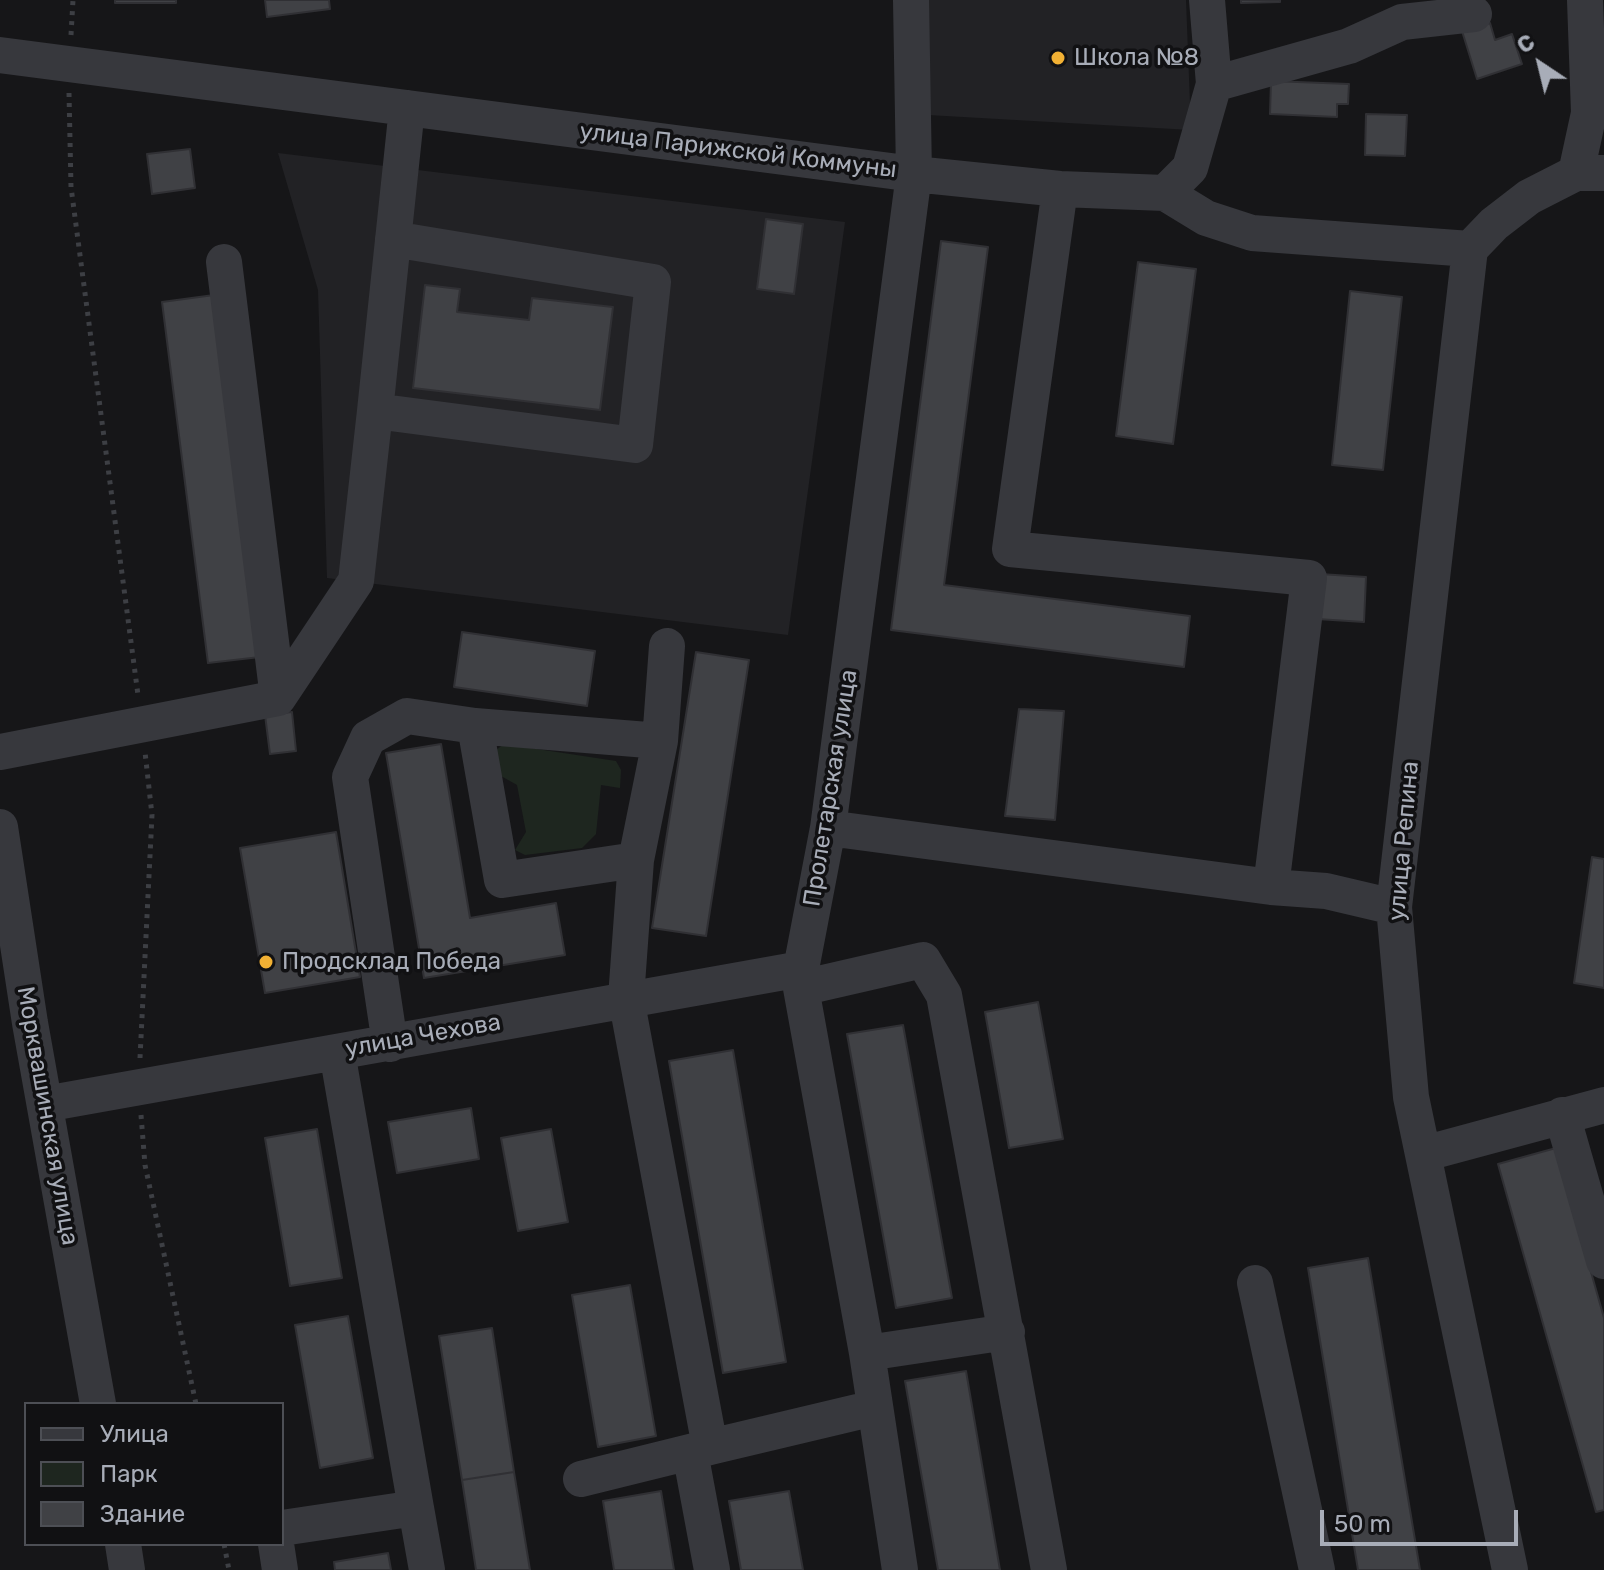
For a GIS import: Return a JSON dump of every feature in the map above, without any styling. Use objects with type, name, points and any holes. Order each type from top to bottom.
[{"type":"street","name":"Пролетарская улица","points":[[900,1570],[867,1353],[801,978],[828,828],[914,174],[911,0]]},
{"type":"street","points":[[1165,193],[1190,168],[1214,84],[1207,0]]},
{"type":"street","points":[[1470,249],[1494,224],[1529,197],[1590,173],[1585,0]]},
{"type":"street","points":[[1214,84],[1349,46],[1402,22],[1474,14]]},
{"type":"street","name":"улица Парижской Коммуны","points":[[0,55],[914,174],[1060,189],[1165,193],[1206,218],[1252,233],[1470,249]]},
{"type":"street","points":[[0,752],[278,698],[356,581],[407,108]]},
{"type":"street","points":[[1060,189],[1010,549],[1309,578],[1271,887]]},
{"type":"street","points":[[375,411],[635,445],[653,282],[393,239]]},
{"type":"street","name":"улица Репина","points":[[1470,249],[1394,907],[1411,1097],[1510,1570]]},
{"type":"street","points":[[224,262],[278,698]]},
{"type":"street","points":[[667,646],[660,741],[636,860],[626,998],[700,1450],[712,1570]]},
{"type":"street","points":[[390,1044],[350,777],[368,738],[407,716],[475,726],[660,741]]},
{"type":"street","points":[[475,726],[502,880],[636,860]]},
{"type":"street","name":"Морквашинская улица","points":[[0,827],[15,1023],[45,1104],[98,1402]]},
{"type":"street","points":[[828,828],[1271,887],[1326,891],[1394,907]]},
{"type":"street","name":"улица Чехова","points":[[45,1104],[390,1044],[626,998],[923,960],[944,995],[1007,1332]]},
{"type":"street","points":[[337,1052],[427,1570]]},
{"type":"street","points":[[1423,1154],[1604,1105]]},
{"type":"street","points":[[1562,1115],[1604,1261]]},
{"type":"street","points":[[1255,1283],[1317,1570]]},
{"type":"street","points":[[867,1353],[1007,1332],[1049,1570]]},
{"type":"street","points":[[581,1479],[874,1408]]},
{"type":"street","points":[[284,1528],[416,1508]]},
{"type":"street","points":[[123,1546],[127,1570]]},
{"type":"street","points":[[276,1546],[280,1570]]},
{"type":"path","points":[[69,65],[71,187],[152,815],[139,1059]]},
{"type":"path","points":[[140,1105],[145,1165],[196,1402]]},
{"type":"path","points":[[224,1546],[229,1570]]},
{"type":"shaded area","name":"Школа №8","points":[[928,0],[1186,0],[1191,130],[928,115]]},
{"type":"shaded area","points":[[278,153],[845,222],[788,635],[327,578],[318,290]]},
{"type":"green space","points":[[504,744],[616,761],[621,770],[620,788],[601,785],[596,834],[582,848],[525,855],[515,850],[526,832],[517,785],[501,776],[496,750]]},
{"type":"building","points":[[115,0],[176,0],[176,3],[115,3]]},
{"type":"building","points":[[265,0],[329,0],[330,9],[267,17]]},
{"type":"building","points":[[1241,0],[1280,0],[1280,2],[1241,3]]},
{"type":"building","points":[[1490,23],[1495,40],[1512,34],[1522,64],[1477,79],[1462,31]]},
{"type":"building","points":[[1271,81],[1349,84],[1348,104],[1337,104],[1337,117],[1270,114]]},
{"type":"building","points":[[1366,114],[1407,115],[1405,156],[1365,155]]},
{"type":"building","points":[[190,149],[195,188],[152,194],[147,154]]},
{"type":"building","points":[[766,219],[803,224],[794,294],[757,289]]},
{"type":"building","points":[[941,241],[988,247],[944,585],[1190,616],[1184,667],[891,630]]},
{"type":"building","points":[[1138,262],[1196,269],[1173,444],[1116,436]]},
{"type":"building","points":[[425,285],[460,289],[457,312],[529,320],[532,298],[613,307],[600,410],[413,388]]},
{"type":"building","points":[[1350,291],[1402,297],[1383,470],[1332,465]]},
{"type":"building","points":[[214,295],[260,657],[208,663],[162,302]]},
{"type":"building","points":[[1320,574],[1366,577],[1364,622],[1317,619]]},
{"type":"building","points":[[462,632],[595,651],[587,706],[454,687]]},
{"type":"building","points":[[696,652],[749,660],[706,936],[652,928]]},
{"type":"building","points":[[1019,709],[1064,711],[1055,820],[1005,816]]},
{"type":"building","points":[[292,712],[296,751],[270,754],[265,715]]},
{"type":"building","points":[[441,744],[470,918],[556,903],[565,955],[424,978],[386,753]]},
{"type":"building","points":[[336,832],[360,977],[265,993],[240,848]]},
{"type":"building","points":[[1592,857],[1604,859],[1604,988],[1574,983]]},
{"type":"building","points":[[1038,1002],[1063,1139],[1009,1148],[985,1012]]},
{"type":"building","points":[[903,1025],[952,1298],[896,1308],[847,1034]]},
{"type":"building","points":[[733,1050],[786,1362],[723,1373],[669,1061]]},
{"type":"building","points":[[471,1108],[479,1159],[397,1173],[388,1122]]},
{"type":"building","points":[[317,1129],[342,1278],[290,1286],[265,1138]]},
{"type":"building","points":[[551,1129],[568,1222],[518,1231],[501,1138]]},
{"type":"building","points":[[1556,1148],[1604,1318],[1604,1510],[1596,1512],[1498,1164]]},
{"type":"building","points":[[1368,1258],[1420,1570],[1358,1570],[1308,1268]]},
{"type":"building","points":[[630,1285],[656,1436],[598,1447],[572,1295]]},
{"type":"building","points":[[348,1316],[373,1458],[320,1468],[295,1325]]},
{"type":"building","points":[[492,1328],[514,1472],[462,1480],[439,1336]]},
{"type":"building","points":[[966,1371],[1000,1570],[938,1570],[905,1381]]},
{"type":"building","points":[[514,1472],[530,1570],[476,1570],[462,1480]]},
{"type":"building","points":[[661,1491],[674,1570],[614,1570],[603,1501]]},
{"type":"building","points":[[789,1491],[803,1570],[741,1570],[729,1501]]},
{"type":"building","points":[[388,1553],[391,1570],[335,1570],[334,1562]]},
{"type":"place","name":"Школа №8","points":[[1058,58]]},
{"type":"place","name":"Продсклад Победа","points":[[266,962]]}]
